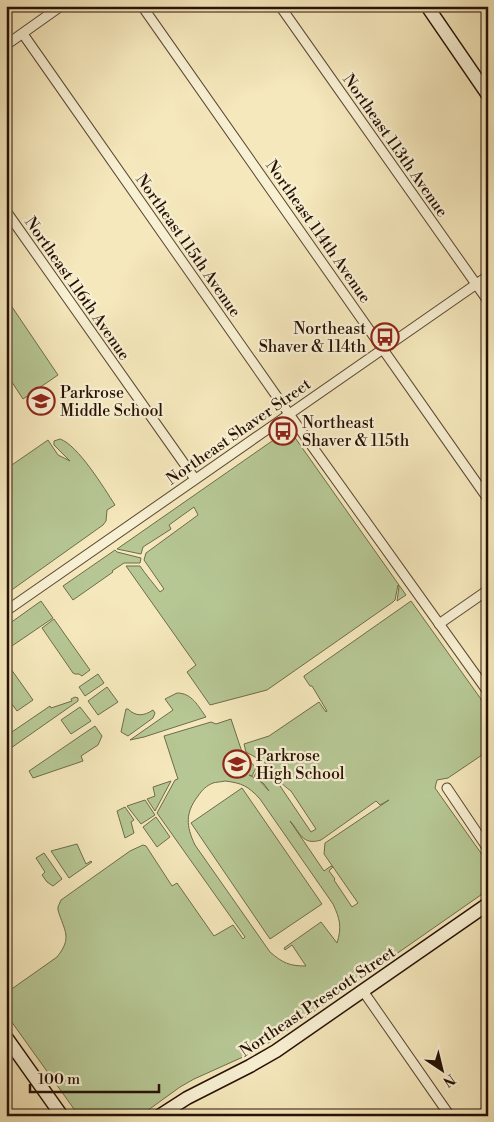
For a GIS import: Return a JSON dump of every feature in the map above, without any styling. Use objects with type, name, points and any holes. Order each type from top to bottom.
[{"type":"street","points":[[6,45],[61,6]]},
{"type":"street","name":"Northeast 114th Avenue","points":[[142,6],[488,499]]},
{"type":"street","name":"Northeast 113th Avenue","points":[[280,6],[488,301]]},
{"type":"street","points":[[427,6],[488,95]]},
{"type":"street","name":"Northeast 115th Avenue","points":[[22,34],[288,414],[488,692]]},
{"type":"street","name":"Northeast 116th Avenue","points":[[6,211],[195,480]]},
{"type":"street","name":"Northeast Shaver Street","points":[[6,611],[488,276]]},
{"type":"street","points":[[439,624],[488,590]]},
{"type":"street","points":[[447,788],[488,849]]},
{"type":"street","name":"Northeast Prescott Street","points":[[159,1116],[197,1092],[263,1059],[488,904]]},
{"type":"street","points":[[363,991],[450,1116]]},
{"type":"street","points":[[6,1037],[62,1116]]},
{"type":"green space","points":[[8,301],[58,375],[23,399],[6,373],[6,302]]},
{"type":"green space","points":[[285,432],[291,432],[406,595],[397,601],[398,585],[393,602],[267,690],[210,705],[187,672],[196,665],[126,566],[140,566],[160,592],[164,589],[144,560],[146,553],[198,515],[194,507],[169,525],[171,529],[143,547],[141,554],[117,549]]},
{"type":"green space","points":[[60,439],[75,449],[98,478],[115,505],[107,510],[106,521],[103,525],[6,594],[6,469],[48,440],[58,455],[70,461],[54,445],[54,441]]},
{"type":"green space","points":[[115,550],[141,558],[140,563],[124,563],[73,600],[63,586]]},
{"type":"green space","points":[[41,601],[53,618],[6,650],[6,626]]},
{"type":"green space","points":[[411,601],[488,709],[488,751],[448,778],[437,780],[435,788],[488,863],[488,890],[270,1042],[243,1057],[194,1079],[140,1116],[79,1116],[6,1014],[6,993],[57,957],[62,950],[66,934],[58,910],[61,900],[130,851],[143,845],[146,846],[172,886],[177,883],[214,936],[233,925],[243,939],[245,937],[157,813],[175,780],[178,779],[164,736],[211,722],[216,724],[231,719],[242,752],[256,768],[252,776],[249,775],[259,780],[254,776],[258,770],[274,777],[311,832],[316,829],[291,791],[282,784],[266,764],[246,752],[244,744],[269,736],[319,702],[326,712],[312,686],[310,686],[304,676]],"holes":[[[225,781],[244,786],[260,799],[333,904],[339,919],[340,928],[337,943],[321,922],[284,948],[285,950],[292,945],[306,966],[286,963],[270,952],[195,845],[188,820],[191,808],[206,787],[213,783]],[[389,800],[325,843],[324,854],[358,903],[352,907],[329,871],[333,867],[331,866],[324,871],[290,821],[305,840],[321,840],[376,801],[380,805]]]},
{"type":"green space","points":[[54,619],[90,670],[82,676],[73,673],[42,628]]},
{"type":"green space","points":[[6,662],[33,700],[17,711],[6,696]]},
{"type":"green space","points":[[98,674],[104,683],[85,696],[79,687]]},
{"type":"green space","points":[[107,687],[118,702],[98,715],[88,701]]},
{"type":"green space","points":[[177,693],[191,698],[206,717],[130,740],[173,710],[165,699]]},
{"type":"green space","points":[[78,698],[78,701],[11,748],[6,741],[6,736],[50,706],[51,708],[72,701],[71,699]]},
{"type":"green space","points":[[80,707],[91,721],[71,734],[61,720]]},
{"type":"green space","points":[[126,709],[137,714],[146,714],[153,710],[155,713],[153,718],[128,736],[121,732]]},
{"type":"green space","points":[[95,726],[102,736],[98,745],[81,756],[83,761],[33,778],[29,771]]},
{"type":"green space","points":[[171,781],[155,811],[147,799],[155,796],[153,787]]},
{"type":"green space","points":[[242,788],[322,904],[270,939],[191,823]]},
{"type":"green space","points":[[145,800],[155,815],[141,824],[127,806]]},
{"type":"green space","points":[[125,807],[134,820],[131,822],[134,833],[125,838],[117,811]]},
{"type":"green space","points":[[156,817],[170,837],[157,847],[143,827]]},
{"type":"green space","points":[[77,844],[86,864],[92,862],[69,878],[51,851]]},
{"type":"green space","points":[[44,853],[62,879],[53,886],[42,875],[45,872],[36,858]]},
{"type":"place","name":"Northeast Shaver & 114th","points":[[385,337]]},
{"type":"place","name":"Parkrose Middle School","points":[[41,401]]},
{"type":"place","name":"Northeast Shaver & 115th","points":[[283,431]]},
{"type":"place","name":"Parkrose High School","points":[[237,764]]}]
